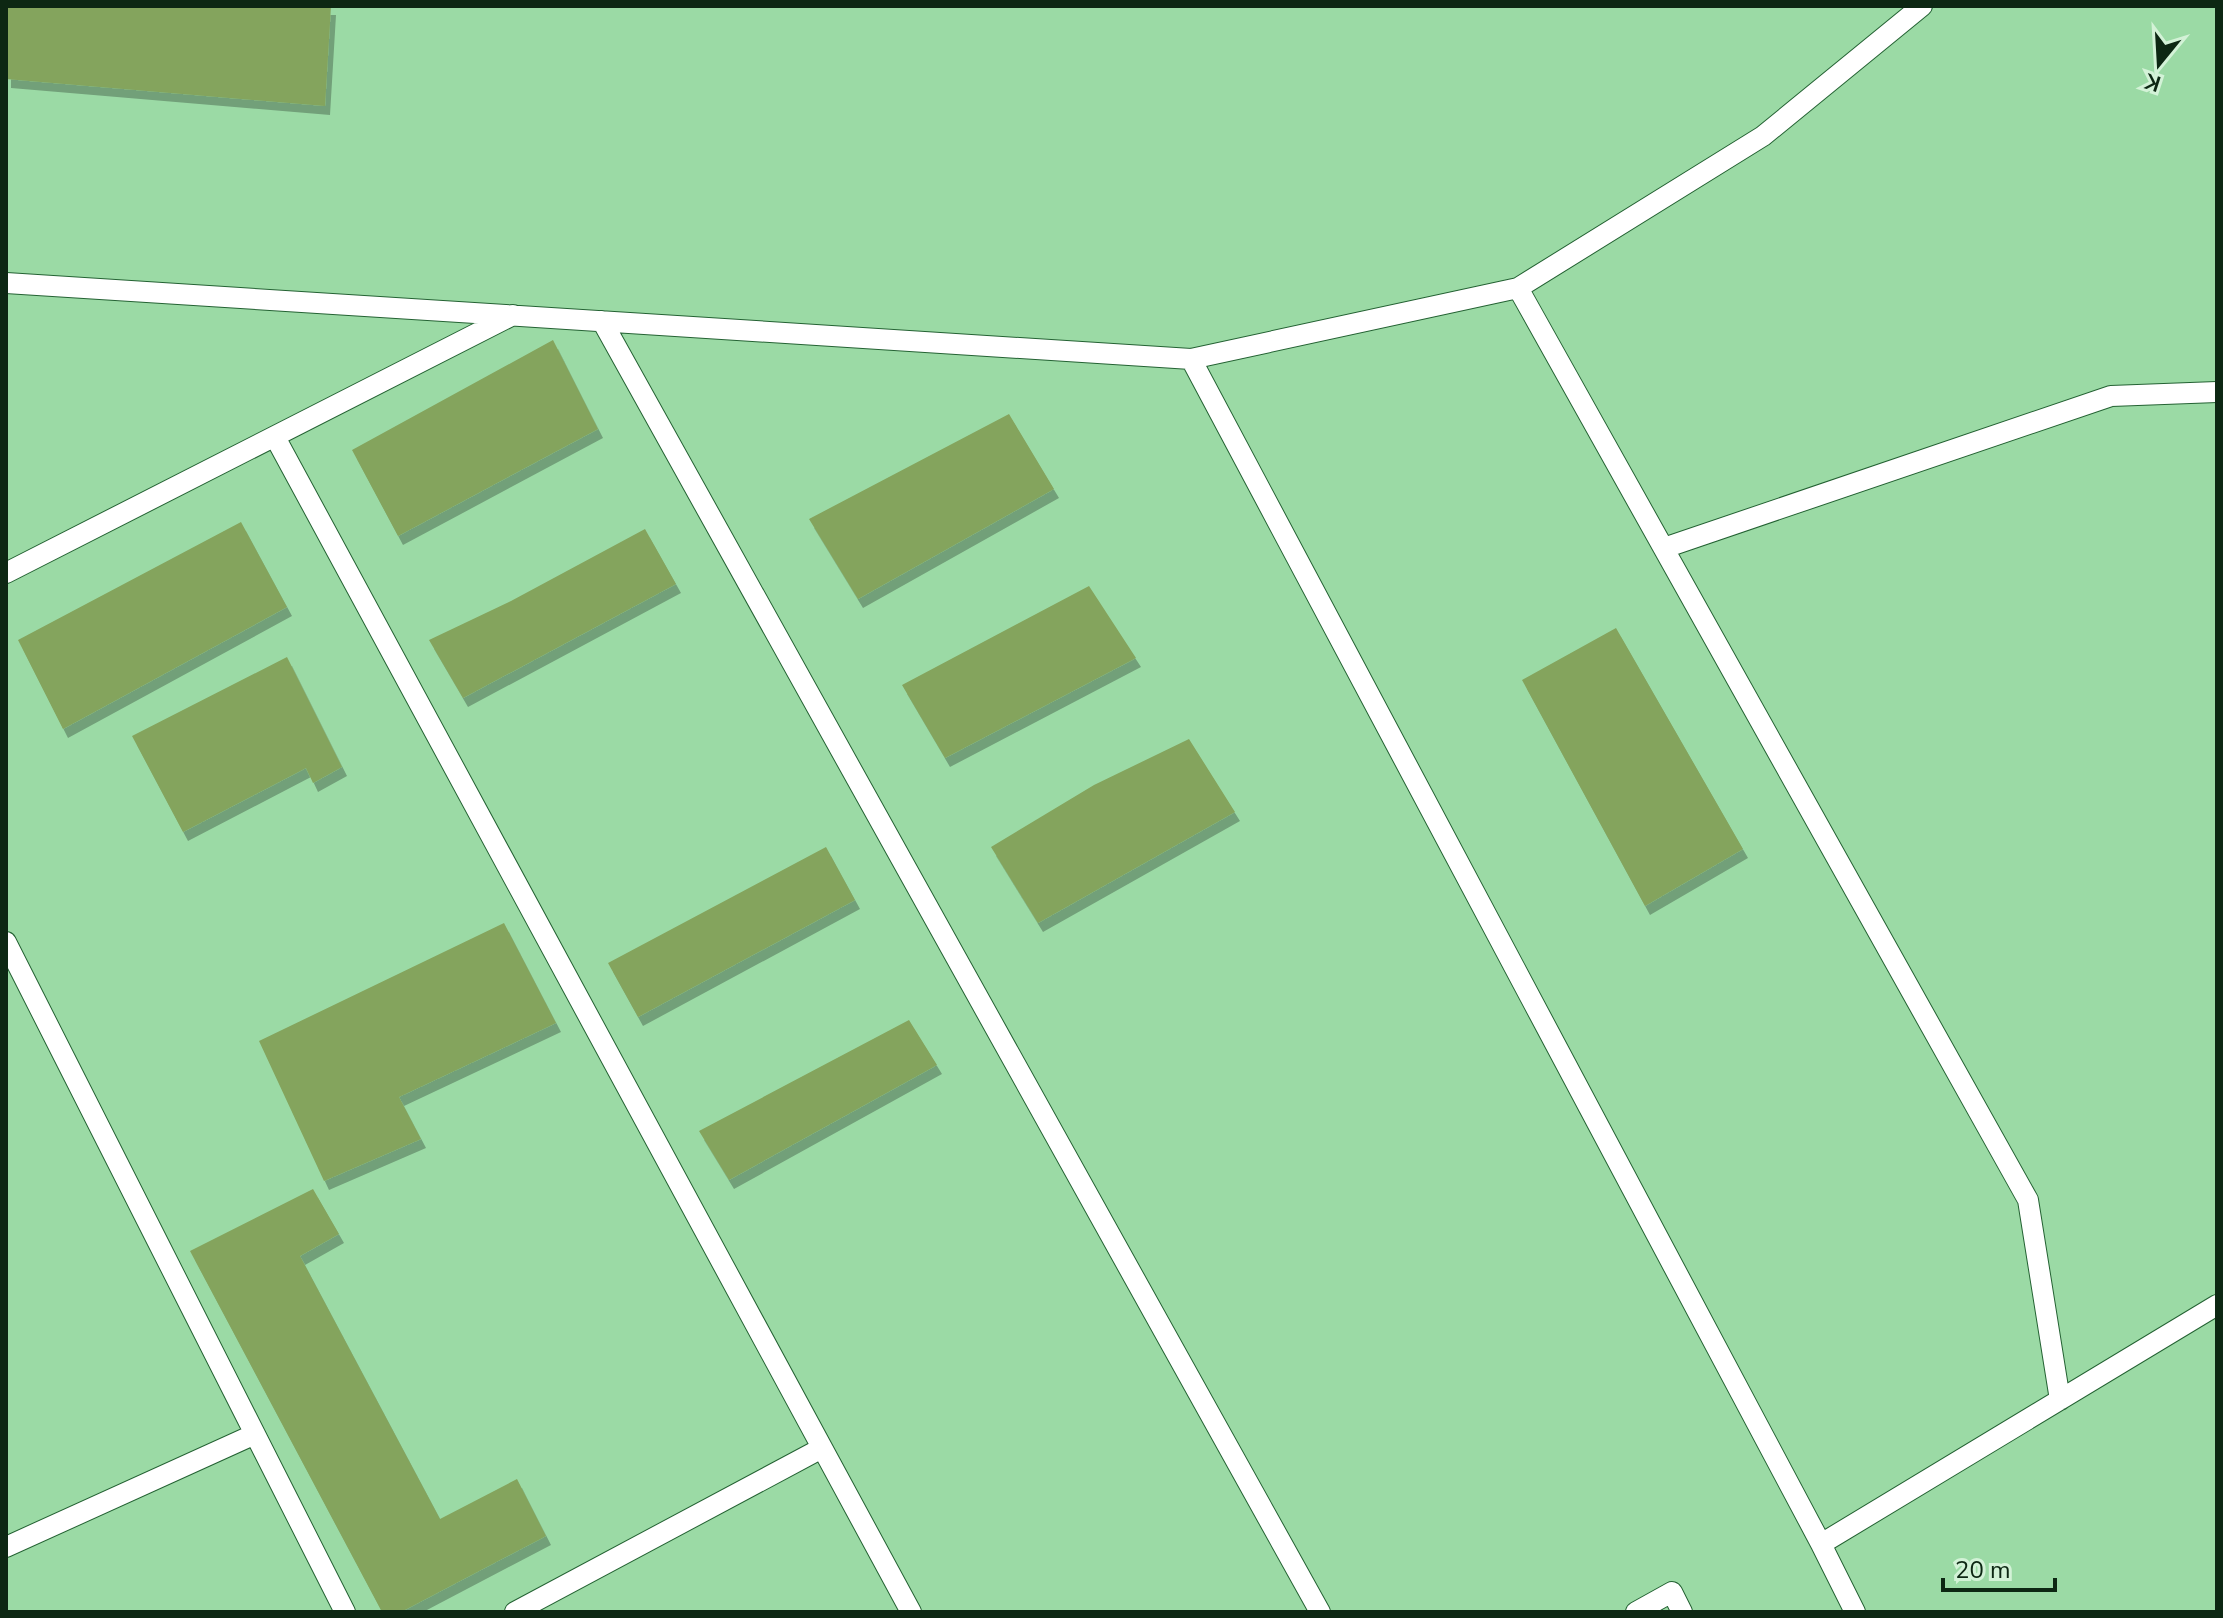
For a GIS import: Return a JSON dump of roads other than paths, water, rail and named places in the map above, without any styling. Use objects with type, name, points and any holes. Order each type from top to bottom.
[{"type":"lane","points":[[6,283],[1191,359],[1518,288],[1763,136],[1922,6]]},
{"type":"lane","points":[[1518,288],[2028,1200],[2060,1400]]},
{"type":"lane","points":[[6,573],[513,315]]},
{"type":"lane","points":[[602,321],[1320,1612]]},
{"type":"lane","points":[[1191,359],[1855,1612]]},
{"type":"lane","points":[[1664,548],[2111,396],[2217,392]]},
{"type":"lane","points":[[275,437],[911,1612]]},
{"type":"lane","points":[[6,942],[345,1612]]},
{"type":"lane","points":[[1821,1544],[2217,1305]]},
{"type":"lane","points":[[6,1547],[255,1434]]},
{"type":"lane","points":[[515,1612],[822,1448]]},
{"type":"lane","points":[[1636,1612],[1672,1592],[1682,1612]]}]
